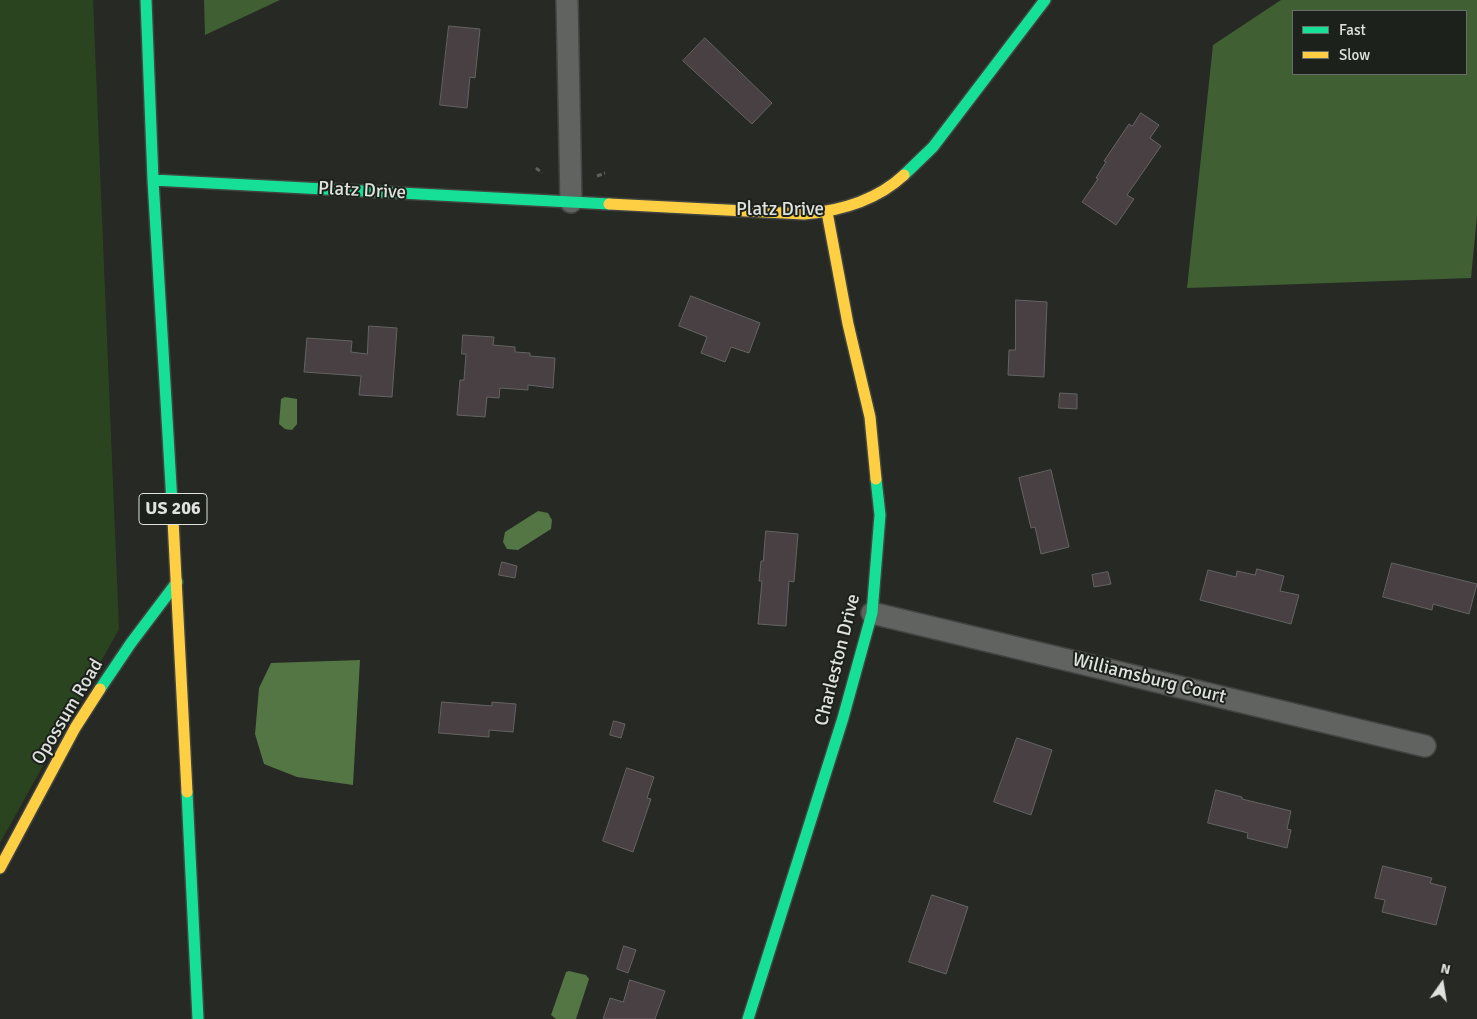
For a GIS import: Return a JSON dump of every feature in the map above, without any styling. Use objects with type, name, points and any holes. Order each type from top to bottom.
[{"type":"main road","name":"US 206","points":[[146,0],[153,180],[177,582],[198,1019]]},
{"type":"main road","name":"Platz Drive","points":[[153,180],[804,214],[827,212],[867,199],[893,185],[933,147],[1046,0]]},
{"type":"main road","name":"Charleston Drive","points":[[748,1019],[843,718],[872,613],[880,515],[870,417],[848,324],[827,212]]},
{"type":"main road","name":"Opossum Road","points":[[0,868],[75,728],[131,643],[177,582]]},
{"type":"street","points":[[567,0],[571,202]]},
{"type":"street","name":"Williamsburg Court","points":[[872,613],[1425,746]]},
{"type":"path","points":[[536,168],[542,173]]},
{"type":"path","points":[[597,177],[605,173]]},
{"type":"shaded area","points":[[0,0],[93,0],[119,629],[0,843]]},
{"type":"shaded area","points":[[204,0],[280,0],[205,35]]},
{"type":"shaded area","points":[[1281,0],[1477,0],[1477,216],[1471,278],[1187,288],[1213,45]]},
{"type":"shaded area","points":[[285,397],[297,399],[297,424],[292,430],[285,429],[279,424],[281,399]]},
{"type":"shaded area","points":[[538,511],[548,513],[552,520],[551,529],[518,550],[507,549],[503,542],[505,532]]},
{"type":"shaded area","points":[[360,660],[353,785],[297,777],[264,764],[255,734],[259,688],[271,663]]},
{"type":"shaded area","points":[[566,972],[586,975],[589,979],[576,1019],[556,1019],[551,1015]]},
{"type":"building","points":[[449,26],[480,29],[475,78],[470,77],[467,108],[440,105]]},
{"type":"building","points":[[705,38],[772,103],[752,124],[683,61]]},
{"type":"building","points":[[1141,113],[1159,125],[1150,138],[1161,146],[1127,195],[1134,199],[1116,225],[1082,202],[1098,179],[1096,178],[1106,162],[1104,161],[1129,124],[1132,126]]},
{"type":"building","points":[[691,296],[760,323],[749,353],[731,347],[725,362],[701,353],[707,337],[679,326]]},
{"type":"building","points":[[1016,300],[1047,302],[1044,377],[1008,375],[1009,350],[1015,350]]},
{"type":"building","points":[[369,326],[397,328],[392,397],[359,395],[361,376],[304,372],[307,338],[352,341],[351,352],[367,354]]},
{"type":"building","points":[[463,335],[494,337],[493,345],[515,347],[515,352],[530,353],[530,356],[555,358],[553,388],[528,385],[528,390],[500,388],[499,398],[487,397],[485,417],[457,415],[460,380],[464,380],[466,354],[462,354]]},
{"type":"building","points":[[1060,393],[1077,394],[1077,409],[1059,408]]},
{"type":"building","points":[[1051,470],[1069,547],[1041,554],[1035,527],[1031,528],[1019,478]]},
{"type":"building","points":[[766,531],[798,534],[794,582],[789,581],[786,626],[758,624],[762,581],[759,581]]},
{"type":"building","points":[[502,562],[517,566],[515,578],[499,575]]},
{"type":"building","points":[[1392,563],[1477,584],[1469,614],[1433,604],[1432,610],[1383,597]]},
{"type":"building","points":[[1257,569],[1284,576],[1280,591],[1299,595],[1291,624],[1200,600],[1208,570],[1236,577],[1237,571],[1255,575]]},
{"type":"building","points":[[1108,572],[1111,584],[1094,587],[1092,575]]},
{"type":"building","points":[[442,702],[492,706],[492,702],[516,704],[513,732],[489,730],[489,737],[439,733]]},
{"type":"building","points":[[614,721],[625,724],[621,738],[610,735]]},
{"type":"building","points":[[1017,738],[1052,750],[1031,815],[994,802]]},
{"type":"building","points":[[627,768],[654,777],[647,798],[651,799],[633,852],[603,841]]},
{"type":"building","points":[[1216,790],[1242,797],[1242,799],[1291,811],[1287,829],[1291,830],[1287,848],[1247,838],[1248,833],[1208,823]]},
{"type":"building","points":[[1383,866],[1432,878],[1430,883],[1446,887],[1436,925],[1382,912],[1385,900],[1375,898]]},
{"type":"building","points":[[932,895],[968,907],[946,974],[909,962]]},
{"type":"building","points":[[624,946],[636,950],[628,973],[617,969]]},
{"type":"building","points":[[630,980],[665,991],[655,1019],[603,1019],[610,998],[623,1002]]},
{"type":"traffic: fast","points":[[146,0],[153,180],[173,520]]},
{"type":"traffic: fast","points":[[904,175],[933,147],[1045,0]]},
{"type":"traffic: fast","points":[[153,180],[609,204]]},
{"type":"traffic: fast","points":[[748,1019],[843,718],[872,613],[880,515],[876,479]]},
{"type":"traffic: fast","points":[[100,689],[131,643],[177,582]]},
{"type":"traffic: fast","points":[[187,792],[198,1019]]},
{"type":"traffic: slow","points":[[609,204],[804,214],[844,207],[870,198],[904,175]]},
{"type":"traffic: slow","points":[[827,212],[848,324],[870,417],[876,479]]},
{"type":"traffic: slow","points":[[173,520],[187,792]]},
{"type":"traffic: slow","points":[[0,868],[75,728],[100,689]]}]
